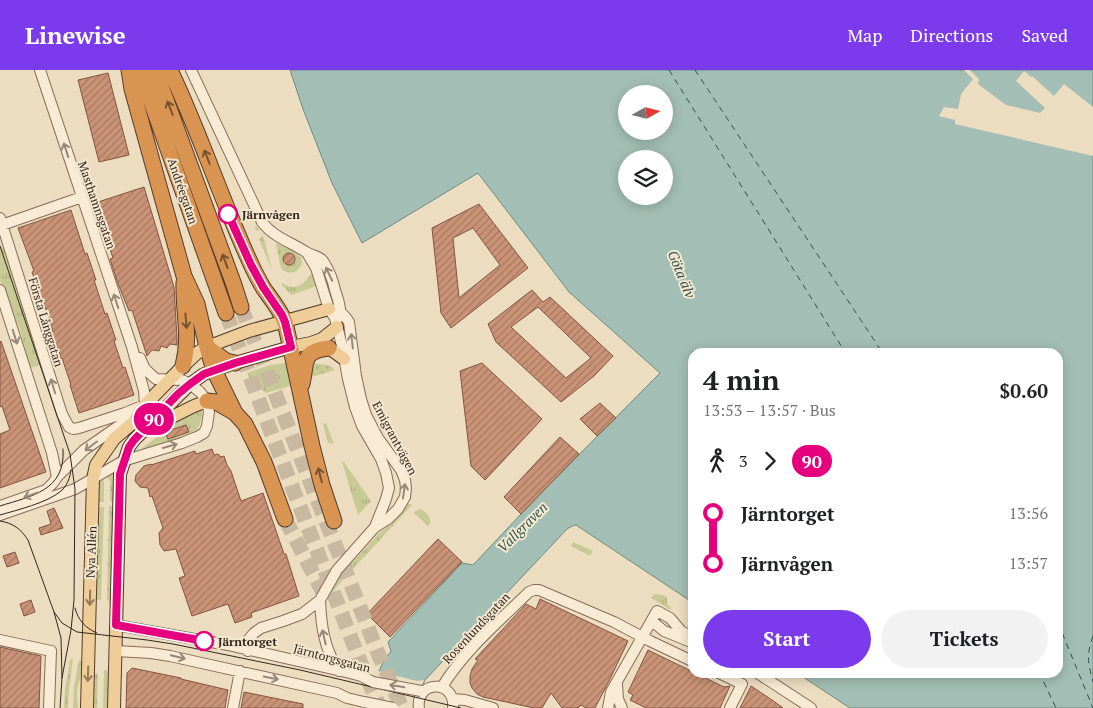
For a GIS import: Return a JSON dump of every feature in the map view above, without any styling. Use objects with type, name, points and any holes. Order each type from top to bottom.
[{"type":"highway","points":[[129,70],[184,276],[197,304],[214,370],[235,413],[245,424],[264,462],[285,519]]},
{"type":"highway","name":"Andréegatan","points":[[140,70],[226,313]]},
{"type":"highway","name":"Andréegatan","points":[[155,70],[241,307]]},
{"type":"highway","points":[[170,70],[228,214],[251,265],[285,322],[305,416],[322,485],[334,521]]},
{"type":"highway","points":[[183,366],[187,343],[184,276]]},
{"type":"highway","points":[[207,347],[226,361],[235,363]]},
{"type":"highway","points":[[300,387],[303,382],[307,359],[311,353],[329,348]]},
{"type":"highway","points":[[206,401],[216,402],[235,413]]},
{"type":"main road","name":"Nya Allén","points":[[87,708],[93,479],[96,465],[114,439],[135,421],[142,408],[197,353],[207,347],[249,332],[336,308]]},
{"type":"main road","points":[[114,708],[120,474],[129,447],[190,384],[204,374],[235,363],[311,343],[322,339],[337,327]]},
{"type":"main road","points":[[311,343],[321,344],[344,359]]},
{"type":"main road","points":[[140,434],[206,401]]},
{"type":"street","name":"Masthamnsgatan","points":[[40,70],[132,347],[144,391],[142,408]]},
{"type":"street","name":"Emigrantvägen","points":[[191,70],[262,222],[276,236],[308,253],[336,308],[345,315],[349,322],[356,376],[366,415],[378,438],[401,470],[405,480],[405,497],[398,509],[388,519],[375,527]]},
{"type":"street","points":[[1,221],[82,197]]},
{"type":"street","name":"Första Långgatan","points":[[1,221],[62,414],[69,427],[73,429],[142,408]]},
{"type":"street","points":[[0,290],[52,453],[57,477]]},
{"type":"street","points":[[336,308],[340,323],[337,327]]},
{"type":"street","name":"Emigrantvägen","points":[[337,327],[354,408],[381,459],[389,488],[375,527]]},
{"type":"street","name":"Masthamnsgatan","points":[[132,347],[139,355],[145,369],[156,379],[182,380],[190,384]]},
{"type":"street","points":[[0,516],[70,491],[123,461],[182,443],[204,433],[209,412],[206,401],[200,392],[190,384]]},
{"type":"street","points":[[0,506],[46,490],[88,447],[142,408]]},
{"type":"street","points":[[248,651],[249,639],[254,633],[262,628],[302,614],[320,600],[337,570],[375,527]]},
{"type":"street","name":"Rosenlundsgatan","points":[[442,687],[451,673],[488,631],[529,592],[534,590],[539,590],[579,606],[643,636]]},
{"type":"street","points":[[320,600],[320,615],[325,643],[339,671]]},
{"type":"street","points":[[608,708],[611,692],[657,611],[670,618],[681,631],[688,635]]},
{"type":"street","points":[[652,622],[664,631],[688,641]]},
{"type":"street","name":"Järntorgsgatan","points":[[116,625],[228,645],[361,676],[373,682],[422,691]]},
{"type":"street","points":[[643,636],[688,659]]},
{"type":"street","points":[[0,640],[50,656],[49,708]]},
{"type":"street","points":[[116,651],[170,656],[337,693],[347,703],[364,702],[393,708]]},
{"type":"street","points":[[233,708],[240,671]]},
{"type":"street","points":[[730,678],[742,684],[730,708]]},
{"type":"street","points":[[765,678],[811,708]]},
{"type":"street","points":[[617,684],[618,699],[622,708]]},
{"type":"street","points":[[419,708],[422,691],[432,687],[442,687],[450,693],[453,704],[465,700],[493,708]]},
{"type":"green space","points":[[257,226],[264,239],[272,270],[259,239],[262,237],[259,230],[256,231],[255,227]]},
{"type":"green space","points":[[276,243],[294,251],[301,257],[302,264],[297,271],[288,272],[281,268]]},
{"type":"green space","points":[[7,246],[44,364],[30,368],[19,326],[13,317],[0,280],[0,248]]},
{"type":"green space","points":[[312,273],[317,286],[291,295],[282,285],[282,283],[287,286],[296,287]]},
{"type":"green space","points":[[286,363],[290,386],[266,393],[250,379],[247,373],[270,365]]},
{"type":"green space","points":[[311,363],[329,365],[335,370],[308,378]]},
{"type":"green space","points":[[201,408],[201,422],[193,433],[175,441],[141,451],[141,449],[185,416]]},
{"type":"green space","points":[[326,423],[334,444],[328,443],[323,424]]},
{"type":"green space","points":[[342,462],[344,462],[371,501],[358,515]]},
{"type":"green space","points":[[110,473],[114,476],[114,502],[110,501],[110,481],[106,476]]},
{"type":"green space","points":[[102,478],[104,482],[104,502],[99,502],[99,481]]},
{"type":"green space","points":[[406,504],[412,505],[352,570],[348,567]]},
{"type":"green space","points":[[109,506],[113,506],[111,602],[107,600]]},
{"type":"green space","points":[[98,507],[104,507],[101,600],[95,599]]},
{"type":"green space","points":[[420,509],[429,516],[430,523],[428,526],[414,512]]},
{"type":"green space","points":[[573,542],[593,551],[590,556],[571,546]]},
{"type":"green space","points":[[345,569],[349,572],[332,593],[329,591],[336,578]]},
{"type":"green space","points":[[654,594],[667,597],[667,604],[671,610],[651,598]]},
{"type":"green space","points":[[73,658],[68,708],[64,708],[70,660]]},
{"type":"green space","points":[[79,660],[83,662],[83,669],[77,689],[78,708],[73,708],[74,686]]},
{"type":"green space","points":[[105,670],[111,672],[110,708],[103,708]]},
{"type":"green space","points":[[93,674],[98,674],[97,708],[93,708]]},
{"type":"water","points":[[290,70],[1093,70],[1093,708],[850,708],[805,678],[1063,678],[1063,348],[688,348],[688,599],[576,525],[572,526],[567,529],[425,680],[413,708],[363,708],[383,662],[391,651],[388,642],[462,563],[473,565],[539,495],[660,373],[569,292],[478,173],[362,243],[332,183]]},
{"type":"pier","points":[[964,70],[970,70],[979,79],[978,84],[1006,105],[1040,113],[1045,108],[1016,81],[1024,71],[1054,96],[1064,84],[1093,107],[1093,156],[955,124],[955,120],[939,116],[944,107],[958,109],[961,94],[973,79]]},
{"type":"pier","points":[[378,671],[417,681],[424,680],[413,708],[362,708]]},
{"type":"building","points":[[108,73],[129,155],[99,162],[78,80]]},
{"type":"building","points":[[144,187],[174,287],[177,338],[177,345],[170,344],[167,348],[161,346],[159,351],[152,350],[147,356],[132,310],[129,311],[117,281],[110,259],[113,258],[95,203]]},
{"type":"building","points":[[479,204],[528,268],[451,328],[441,313],[432,228]],"holes":[[[473,228],[500,265],[459,298],[453,238]]]},
{"type":"building","points":[[71,210],[85,254],[87,253],[96,280],[94,280],[105,314],[107,313],[116,340],[114,341],[123,368],[125,367],[134,395],[79,413],[32,272],[34,271],[18,228]]},
{"type":"building","points":[[287,253],[291,253],[295,259],[291,265],[287,265],[283,261],[283,257]]},
{"type":"building","points":[[532,290],[543,302],[550,297],[613,356],[594,376],[561,402],[496,342],[488,324]],"holes":[[[538,307],[591,358],[566,378],[511,327]]]},
{"type":"building","points":[[1,341],[46,472],[0,488],[0,434],[10,430],[2,406],[0,407]]},
{"type":"building","points":[[482,363],[542,419],[485,480],[471,466],[460,371]]},
{"type":"building","points":[[600,403],[616,418],[597,436],[580,419]]},
{"type":"building","points":[[186,425],[189,432],[168,439],[165,432]]},
{"type":"building","points":[[560,437],[579,454],[521,514],[504,497]]},
{"type":"building","points":[[212,449],[214,455],[224,456],[241,501],[263,493],[284,554],[286,554],[299,596],[251,613],[252,617],[235,623],[228,604],[192,616],[179,578],[185,576],[176,549],[164,551],[160,545],[159,533],[163,528],[152,496],[150,497],[148,488],[140,487],[135,481],[136,475],[144,466],[195,451],[196,454]]},
{"type":"building","points":[[54,508],[63,528],[41,535],[39,528],[51,524],[47,511]]},
{"type":"building","points":[[438,539],[462,562],[390,637],[367,614]]},
{"type":"building","points":[[15,552],[19,563],[7,567],[3,556]]},
{"type":"building","points":[[540,599],[628,641],[595,708],[586,708],[581,705],[578,708],[562,708],[551,693],[542,708],[534,708],[483,697],[472,688],[470,676],[478,660],[475,659],[526,604],[536,609]]},
{"type":"building","points":[[31,600],[35,612],[24,616],[20,604]]},
{"type":"building","points":[[0,647],[41,656],[39,708],[0,708]]},
{"type":"building","points":[[648,650],[688,669],[688,678],[706,678],[724,687],[730,686],[720,708],[646,708],[630,700],[633,695],[628,692]]},
{"type":"building","points":[[132,668],[228,690],[225,708],[126,708],[127,673]]},
{"type":"building","points":[[751,686],[772,700],[783,708],[740,708]]},
{"type":"building","points":[[244,692],[303,704],[303,708],[241,708]]},
{"type":"ferry route","points":[[669,70],[843,348]]},
{"type":"ferry route","points":[[695,70],[879,348]]},
{"type":"ferry route","points":[[1063,635],[1093,708]]},
{"type":"ferry route","points":[[1093,636],[1088,659],[1093,682]]},
{"type":"ferry route","points":[[1042,678],[1056,708]]},
{"type":"tunnel","points":[[241,307],[378,653],[402,708]]},
{"type":"tunnel","points":[[226,313],[277,448],[380,708]]},
{"type":"tunnel","points":[[285,519],[327,600]]},
{"type":"tram line","points":[[0,246],[70,454],[75,489],[74,600],[71,630],[62,678]]},
{"type":"tram line","points":[[0,506],[34,495],[53,483],[59,474],[63,449]]},
{"type":"tram line","points":[[0,515],[32,506],[55,495],[67,484],[71,470]]},
{"type":"tram line","points":[[0,521],[16,527],[28,540],[54,612],[61,638],[62,678],[60,708]]},
{"type":"tram line","points":[[75,608],[83,623],[97,633]]},
{"type":"tram line","points":[[54,612],[62,623],[77,632],[173,644],[300,670],[461,708]]},
{"type":"bus line","name":"90","points":[[204,641],[116,625],[120,474],[123,461],[134,440],[190,384],[204,374],[214,370],[291,347],[282,315],[251,265],[228,214]]},
{"type":"place","name":"Järnvågen","points":[[228,214]]},
{"type":"place","name":"Järntorget","points":[[204,641]]},
{"type":"water label","name":"Göta älv","points":[[682,274]]},
{"type":"water label","name":"Vallgraven","points":[[522,527]]}]
